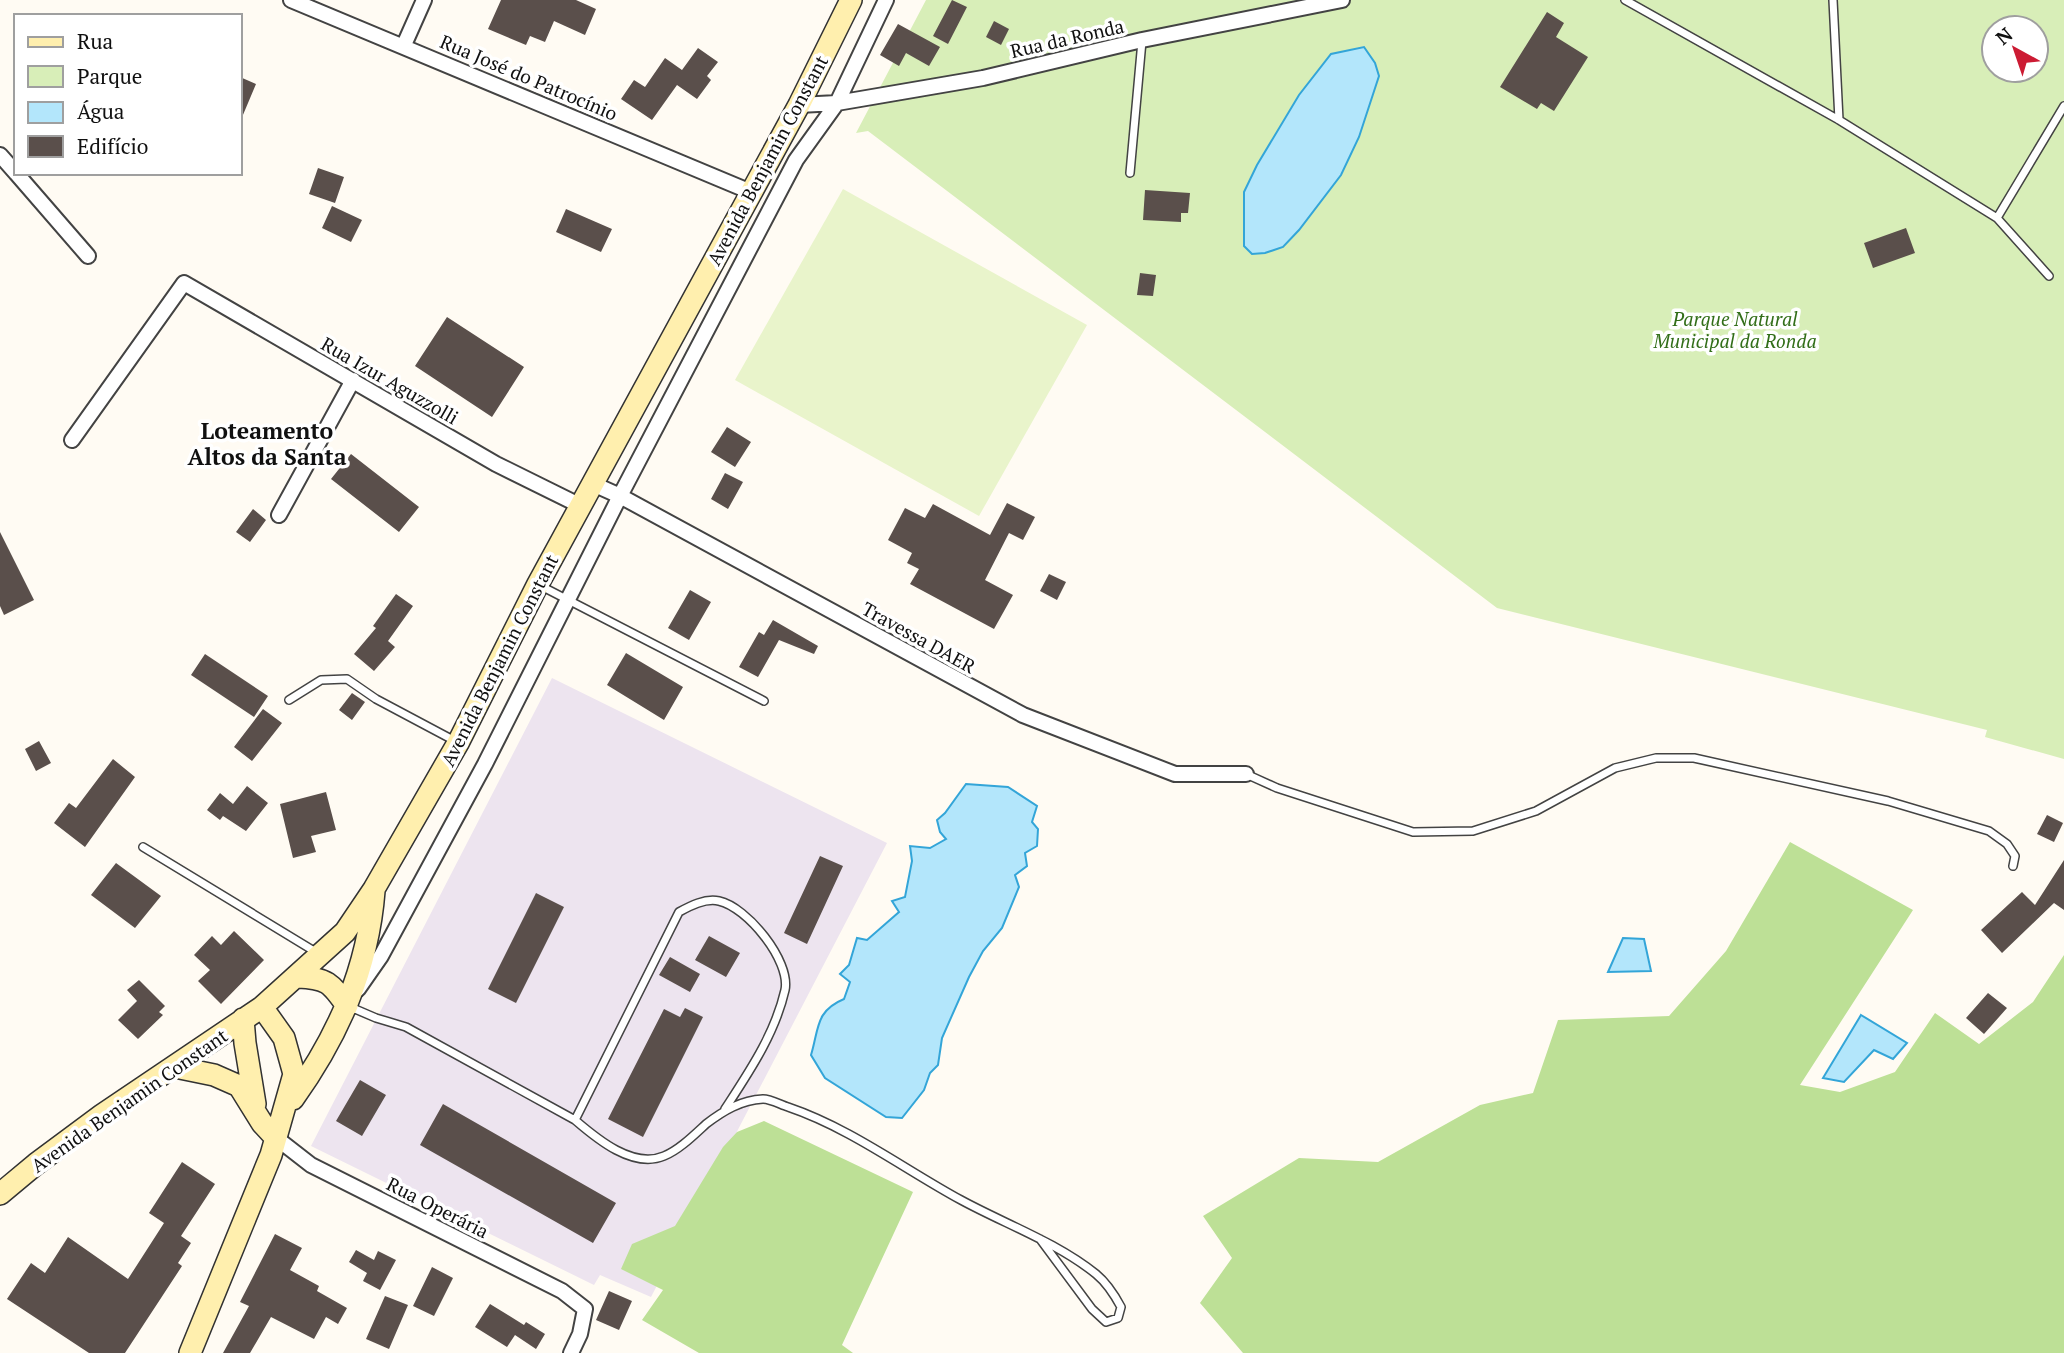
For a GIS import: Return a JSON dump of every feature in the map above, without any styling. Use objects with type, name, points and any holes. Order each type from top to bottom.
[{"type":"main road","name":"Avenida Benjamin Constant","points":[[0,1194],[102,1115],[262,1007],[345,932],[374,889],[458,743],[579,505],[799,106],[851,0]]},
{"type":"main road","points":[[286,1109],[317,1065],[347,1006],[371,922],[374,889]]},
{"type":"main road","points":[[298,977],[315,977],[333,985],[347,1006]]},
{"type":"main road","points":[[190,1353],[271,1155],[294,1074],[284,1038],[262,1007]]},
{"type":"main road","points":[[243,1019],[257,1113]]},
{"type":"main road","points":[[175,1067],[214,1075],[239,1086],[262,1123],[275,1137]]},
{"type":"street","name":"Rua José do Patrocínio","points":[[291,0],[751,192]]},
{"type":"street","points":[[404,46],[424,0]]},
{"type":"street","name":"Avenida Benjamin Constant","points":[[347,1006],[381,956],[459,812],[796,160],[837,103],[886,0]]},
{"type":"street","name":"Rua da Ronda","points":[[799,106],[837,103],[983,78],[1142,40],[1342,0]]},
{"type":"street","points":[[0,155],[14,171]]},
{"type":"street","points":[[18,175],[88,256]]},
{"type":"street","name":"Rua Izur Aguzzolli","points":[[72,440],[184,283],[496,464],[579,505]]},
{"type":"street","points":[[279,515],[354,380]]},
{"type":"street","name":"Travessa DAER","points":[[591,483],[620,496],[1023,715],[1175,774],[1246,774]]},
{"type":"street","name":"Rua Operária","points":[[275,1137],[311,1165],[562,1292],[585,1310],[580,1335],[571,1353]]},
{"type":"lane","points":[[1625,0],[1839,120],[1997,218],[2049,276]]},
{"type":"lane","points":[[1832,0],[1839,120]]},
{"type":"lane","points":[[1130,173],[1142,40]]},
{"type":"lane","points":[[1997,218],[2064,106]]},
{"type":"lane","points":[[538,584],[764,701]]},
{"type":"lane","points":[[289,700],[321,680],[347,679],[376,699],[458,743]]},
{"type":"lane","points":[[1246,774],[1277,788],[1413,832],[1473,831],[1536,811],[1615,768],[1656,758],[1693,758],[1888,801],[1989,831],[2007,844],[2015,856],[2013,866]]},
{"type":"lane","points":[[143,847],[321,955]]},
{"type":"lane","points":[[347,1006],[406,1027],[575,1120],[594,1137],[620,1151],[641,1159],[663,1156],[724,1109],[772,1031],[786,987],[782,965],[763,935],[741,911],[718,900],[696,903],[679,912],[575,1120]]},
{"type":"lane","points":[[724,1109],[765,1099],[805,1113],[858,1140],[961,1200],[1040,1240],[1096,1274],[1110,1288],[1121,1307],[1118,1318],[1106,1322],[1092,1309],[1040,1240]]},
{"type":"shaded area","points":[[552,678],[887,843],[651,1297],[600,1275],[594,1285],[311,1146]]},
{"type":"green space","name":"Parque Natural Municipal da Ronda","points":[[926,0],[2064,0],[2064,759],[1985,737],[1987,730],[1497,608],[868,131],[856,133]]},
{"type":"green space","points":[[843,189],[1087,325],[979,516],[735,380]]},
{"type":"green space","points":[[1790,842],[1913,910],[1800,1085],[1840,1092],[1895,1072],[1935,1013],[1979,1044],[2033,1002],[2064,955],[2064,1353],[1243,1353],[1200,1303],[1232,1258],[1203,1216],[1299,1158],[1378,1162],[1480,1105],[1533,1093],[1558,1020],[1669,1016],[1726,951]]},
{"type":"green space","points":[[764,1121],[913,1192],[842,1345],[853,1353],[699,1353],[642,1320],[663,1290],[621,1269],[632,1244],[675,1226],[723,1147],[737,1132]]},
{"type":"water","points":[[1364,47],[1375,63],[1379,76],[1359,137],[1341,175],[1283,247],[1252,254],[1244,246],[1244,192],[1257,165],[1299,95],[1331,54]]},
{"type":"water","points":[[966,784],[1008,787],[1037,806],[1032,822],[1038,829],[1037,846],[1025,853],[1027,866],[1015,875],[1019,887],[1002,928],[983,951],[969,977],[942,1038],[938,1065],[930,1073],[924,1090],[902,1118],[886,1117],[825,1078],[811,1055],[817,1029],[828,1009],[844,999],[850,982],[840,974],[849,965],[857,938],[867,940],[899,912],[892,901],[905,897],[912,861],[910,846],[930,848],[946,839],[940,832],[937,820]]},
{"type":"water","points":[[1623,938],[1644,939],[1651,971],[1608,972]]},
{"type":"water","points":[[1861,1015],[1907,1043],[1893,1059],[1874,1050],[1844,1082],[1823,1078]]},
{"type":"building","points":[[501,0],[576,0],[596,9],[585,35],[554,21],[545,42],[530,36],[526,45],[488,29]]},
{"type":"building","points":[[952,0],[967,7],[948,44],[933,36]]},
{"type":"building","points":[[1547,12],[1564,23],[1556,37],[1588,57],[1554,111],[1541,103],[1537,109],[1500,87]]},
{"type":"building","points":[[994,21],[1009,29],[1001,45],[986,37]]},
{"type":"building","points":[[898,24],[940,47],[929,66],[906,53],[899,66],[880,55]]},
{"type":"building","points":[[698,48],[718,62],[707,76],[711,80],[697,99],[677,85],[652,120],[621,99],[634,80],[645,87],[665,58],[682,70]]},
{"type":"building","points":[[242,78],[256,84],[242,117]]},
{"type":"building","points":[[318,168],[344,177],[335,203],[309,194]]},
{"type":"building","points":[[1145,190],[1190,193],[1188,213],[1181,213],[1181,222],[1143,220]]},
{"type":"building","points":[[332,206],[362,220],[351,242],[322,228]]},
{"type":"building","points":[[566,209],[612,229],[601,252],[556,232]]},
{"type":"building","points":[[1906,228],[1915,253],[1873,268],[1864,243]]},
{"type":"building","points":[[1140,273],[1156,275],[1153,296],[1137,295]]},
{"type":"building","points":[[447,317],[524,367],[492,417],[415,366]]},
{"type":"building","points":[[727,427],[751,442],[735,467],[711,452]]},
{"type":"building","points":[[351,454],[419,507],[399,532],[331,479]]},
{"type":"building","points":[[725,473],[743,482],[728,509],[711,499]]},
{"type":"building","points":[[1007,503],[1035,517],[1023,540],[1009,533],[985,580],[1013,595],[994,629],[910,584],[919,569],[907,563],[912,553],[888,540],[905,508],[925,518],[933,504],[990,535]]},
{"type":"building","points":[[253,509],[266,520],[250,542],[236,532]]},
{"type":"building","points":[[0,532],[34,600],[4,615],[0,606]]},
{"type":"building","points":[[1049,574],[1066,582],[1057,600],[1040,591]]},
{"type":"building","points":[[690,590],[711,602],[689,640],[668,628]]},
{"type":"building","points":[[396,594],[413,606],[388,641],[395,647],[374,671],[354,654],[376,628],[373,626]]},
{"type":"building","points":[[773,620],[818,646],[814,654],[779,640],[758,677],[739,667],[759,632],[764,635]]},
{"type":"building","points":[[626,653],[683,687],[664,720],[607,685]]},
{"type":"building","points":[[205,654],[268,696],[254,717],[191,675]]},
{"type":"building","points":[[352,693],[365,702],[352,720],[339,710]]},
{"type":"building","points":[[263,709],[282,723],[252,761],[234,747]]},
{"type":"building","points":[[39,741],[51,763],[36,771],[25,749]]},
{"type":"building","points":[[113,759],[135,777],[85,847],[54,823],[69,803],[76,808]]},
{"type":"building","points":[[247,786],[268,803],[246,831],[223,816],[220,820],[207,810],[220,793],[233,804]]},
{"type":"building","points":[[326,792],[336,830],[311,836],[316,852],[293,858],[280,804]]},
{"type":"building","points":[[2047,815],[2063,823],[2054,842],[2037,834]]},
{"type":"building","points":[[820,856],[843,866],[807,944],[784,933]]},
{"type":"building","points":[[2064,860],[2064,910],[2054,903],[2002,953],[1981,930],[2022,892],[2035,905]]},
{"type":"building","points":[[116,863],[161,896],[135,928],[91,895]]},
{"type":"building","points":[[536,893],[564,907],[516,1003],[488,989]]},
{"type":"building","points":[[234,931],[264,960],[221,1004],[198,981],[210,970],[194,955],[212,936],[221,945]]},
{"type":"building","points":[[709,936],[740,953],[726,977],[695,960]]},
{"type":"building","points":[[670,957],[700,974],[690,992],[659,975]]},
{"type":"building","points":[[139,980],[165,1006],[159,1012],[163,1015],[138,1039],[118,1020],[137,1001],[127,990]]},
{"type":"building","points":[[1988,993],[2007,1008],[1984,1034],[1966,1018]]},
{"type":"building","points":[[685,1008],[703,1017],[643,1137],[608,1119],[664,1009],[680,1017]]},
{"type":"building","points":[[360,1080],[386,1095],[362,1136],[336,1121]]},
{"type":"building","points":[[443,1104],[616,1203],[593,1243],[420,1145]]},
{"type":"building","points":[[182,1162],[215,1184],[181,1236],[191,1243],[178,1263],[182,1266],[125,1353],[89,1353],[7,1299],[31,1263],[45,1273],[68,1237],[128,1279],[164,1223],[149,1213]]},
{"type":"building","points":[[275,1234],[302,1248],[290,1270],[319,1286],[317,1291],[347,1308],[338,1324],[326,1317],[314,1339],[271,1317],[250,1353],[223,1353],[249,1306],[240,1302]]},
{"type":"building","points":[[356,1250],[374,1260],[378,1251],[396,1260],[380,1290],[363,1281],[367,1273],[349,1262]]},
{"type":"building","points":[[432,1267],[453,1278],[434,1316],[413,1306]]},
{"type":"building","points":[[609,1291],[632,1301],[619,1330],[596,1320]]},
{"type":"building","points":[[385,1296],[408,1305],[389,1349],[366,1339]]},
{"type":"building","points":[[490,1304],[524,1325],[526,1322],[545,1334],[536,1349],[515,1335],[507,1347],[475,1327]]},
{"type":"district","name":"Loteamento Altos da Santa","points":[[267,443]]}]
